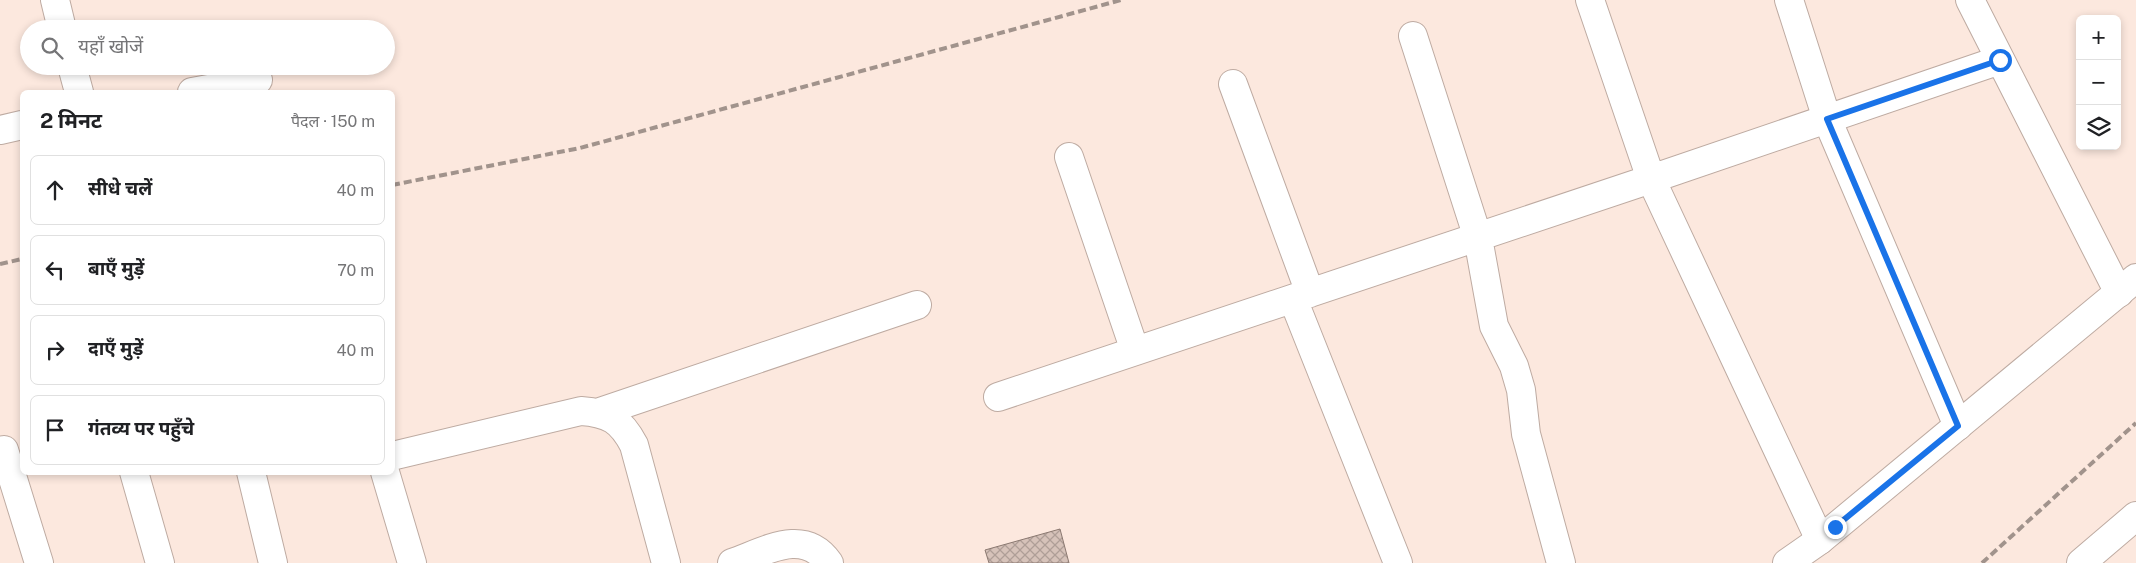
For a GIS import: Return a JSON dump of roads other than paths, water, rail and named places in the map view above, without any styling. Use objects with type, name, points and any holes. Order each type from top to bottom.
[{"type":"street","points":[[55,0],[60,20]]},
{"type":"street","points":[[1590,0],[1651,179],[1820,540]]},
{"type":"street","points":[[1789,0],[1827,119],[1958,426]]},
{"type":"street","points":[[1787,563],[1820,540],[2127,286],[2000,60],[1970,0]]},
{"type":"street","points":[[1413,36],[1478,238],[1494,326],[1514,366],[1521,390],[1526,434],[1561,563]]},
{"type":"street","points":[[998,397],[1478,238],[2000,60]]},
{"type":"street","points":[[74,75],[78,90]]},
{"type":"street","points":[[203,90],[258,80]]},
{"type":"street","points":[[1233,84],[1302,296],[1398,563]]},
{"type":"street","points":[[1069,157],[1135,351]]},
{"type":"street","points":[[395,455],[581,411],[600,412],[917,305]]},
{"type":"street","points":[[600,412],[614,419],[626,430],[634,445],[666,563]]},
{"type":"street","points":[[4,450],[40,563]]},
{"type":"street","points":[[135,475],[160,563]]},
{"type":"street","points":[[251,475],[273,563]]},
{"type":"street","points":[[386,475],[412,563]]},
{"type":"street","points":[[2081,563],[2136,516]]},
{"type":"street","points":[[732,563],[792,542],[809,544],[822,553],[829,563]]},
{"type":"railway","points":[[395,184],[580,148],[1121,0]]},
{"type":"railway","points":[[0,264],[20,259]]},
{"type":"railway","points":[[1982,563],[2136,423]]}]
